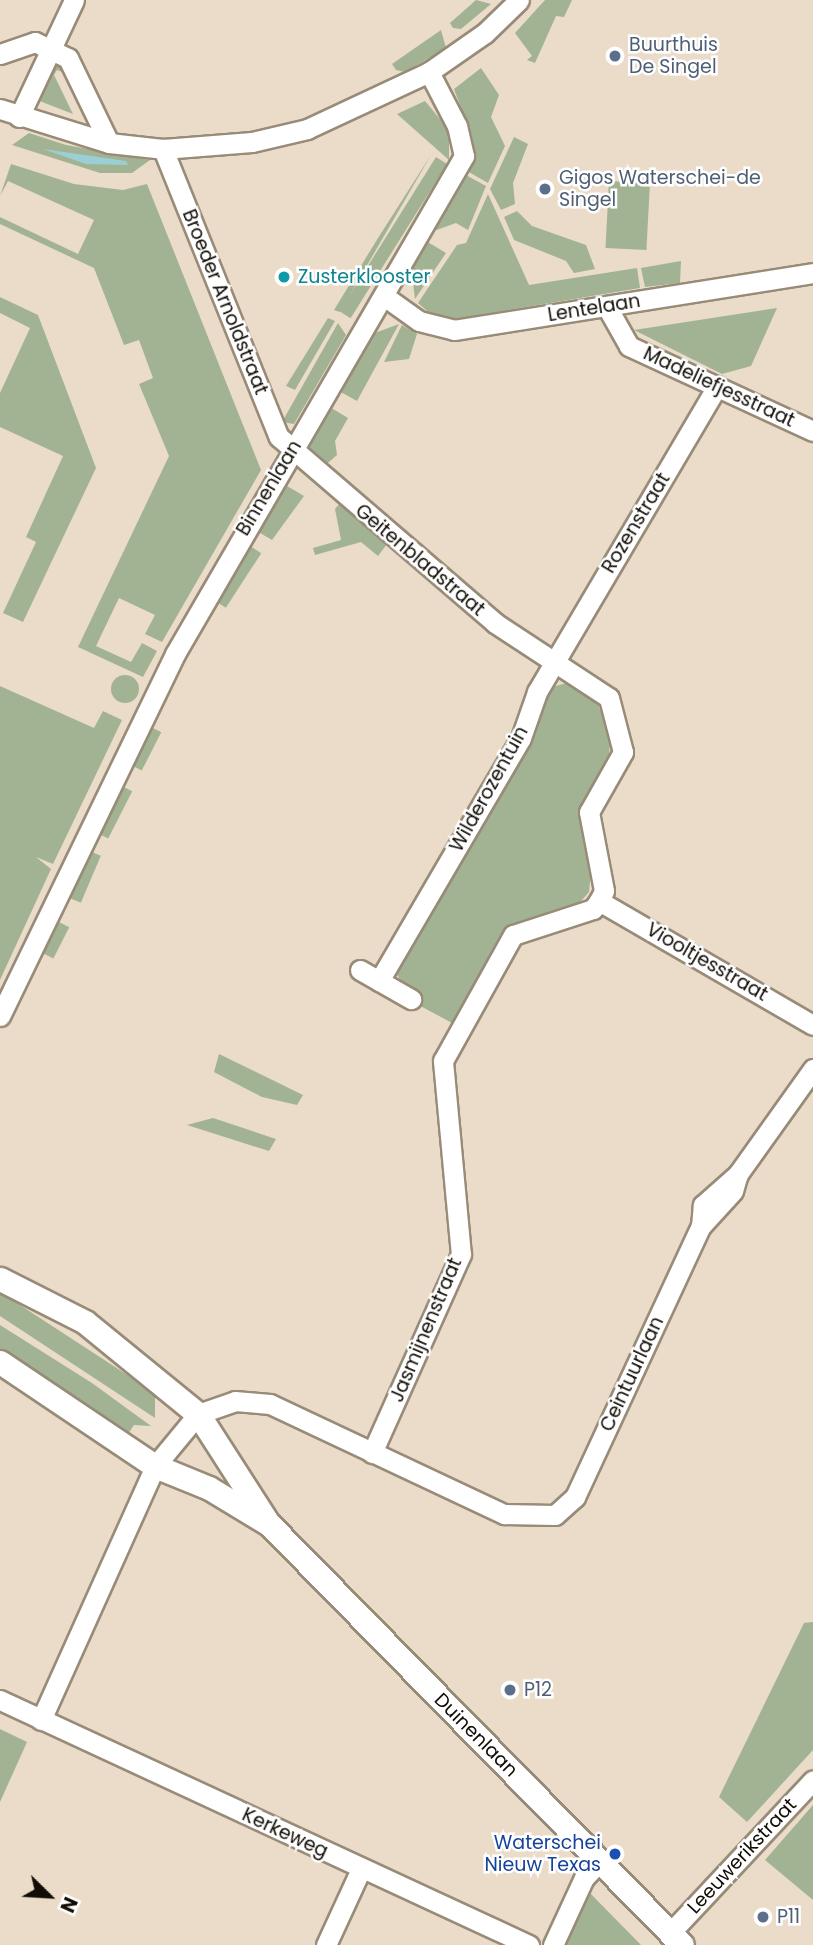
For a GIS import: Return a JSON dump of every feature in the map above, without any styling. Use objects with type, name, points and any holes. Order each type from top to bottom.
[{"type":"street","points":[[19,117],[74,0]]},
{"type":"street","points":[[0,109],[109,143],[163,149],[252,142],[307,129],[429,72],[485,33],[519,0]]},
{"type":"street","points":[[0,54],[35,42],[68,58],[109,143]]},
{"type":"street","name":"Binnenlaan","points":[[0,1016],[140,719],[291,451],[464,156],[457,126],[429,72]]},
{"type":"street","name":"Broeder Arnoldstraat","points":[[163,149],[279,437],[291,451]]},
{"type":"street","name":"Lentelaan","points":[[384,296],[419,321],[454,330],[813,273]]},
{"type":"street","name":"Madeliefjesstraat","points":[[607,307],[629,346],[813,430]]},
{"type":"street","name":"Rozenstraat","points":[[555,661],[717,386]]},
{"type":"street","name":"Geitenbladstraat","points":[[291,451],[495,623],[555,661]]},
{"type":"street","points":[[555,661],[609,698],[622,752],[589,812],[604,891],[600,901]]},
{"type":"street","name":"Wilderozentuin","points":[[380,981],[521,738],[555,661]]},
{"type":"street","name":"Viooltjesstraat","points":[[600,901],[813,1025]]},
{"type":"street","name":"Jasmijnenstraat","points":[[372,1453],[461,1254],[440,1081],[452,1039],[513,935],[593,909],[600,901]]},
{"type":"street","points":[[360,970],[411,999]]},
{"type":"street","name":"Ceintuurlaan","points":[[372,1453],[504,1514],[555,1515],[575,1497],[701,1226],[703,1205],[738,1174],[813,1069]]},
{"type":"street","name":"Duinenlaan","points":[[0,1279],[85,1322],[198,1414],[270,1525],[676,1939]]},
{"type":"street","name":"Duinenlaan","points":[[0,1362],[155,1466],[209,1488],[270,1525]]},
{"type":"street","points":[[41,1720],[155,1466],[198,1414],[235,1401],[270,1404],[372,1453]]},
{"type":"street","name":"Kerkeweg","points":[[0,1700],[529,1945]]},
{"type":"street","name":"Leeuwerikstraat","points":[[676,1939],[813,1780]]},
{"type":"street","points":[[553,1945],[584,1878],[600,1861]]},
{"type":"street","points":[[326,1945],[361,1869]]},
{"type":"green space","points":[[476,0],[491,4],[461,29],[453,28],[450,23]]},
{"type":"green space","points":[[545,0],[572,0],[564,17],[556,16],[535,63],[527,60],[532,56],[515,33]]},
{"type":"green space","points":[[441,30],[446,48],[405,72],[396,70],[392,64]]},
{"type":"green space","points":[[54,63],[70,75],[57,70],[54,75],[73,114],[37,100]]},
{"type":"green space","points":[[481,68],[499,95],[491,117],[505,146],[488,183],[467,171],[472,137],[454,89]]},
{"type":"green space","points":[[425,101],[449,130],[449,160],[397,114]]},
{"type":"green space","points":[[29,133],[66,145],[150,160],[132,173],[100,173],[12,145]]},
{"type":"green space","points":[[514,137],[528,144],[513,183],[515,204],[501,210],[490,189]]},
{"type":"green space","points":[[431,155],[340,312],[334,310],[378,238]]},
{"type":"green space","points":[[436,157],[447,164],[351,318],[340,311]]},
{"type":"green space","points":[[11,164],[74,184],[123,190],[147,184],[261,470],[162,642],[145,634],[155,615],[119,598],[96,646],[131,662],[142,643],[157,651],[143,677],[78,647],[169,456],[139,384],[153,378],[139,340],[124,345],[94,268],[0,224],[0,217],[78,254],[94,220],[8,181],[0,196]]},
{"type":"green space","points":[[464,174],[486,186],[468,230],[456,223],[431,232]]},
{"type":"green space","points":[[609,181],[650,183],[646,250],[605,248]]},
{"type":"green space","points":[[488,194],[529,285],[637,268],[640,288],[454,319],[434,317],[418,303],[457,245],[466,243]]},
{"type":"green space","points":[[517,211],[532,226],[586,245],[595,269],[574,273],[566,261],[514,240],[504,217]]},
{"type":"green space","points":[[426,241],[446,253],[415,299],[411,267]]},
{"type":"green space","points":[[681,261],[680,283],[645,287],[641,268]]},
{"type":"green space","points":[[0,297],[38,315],[96,468],[23,622],[3,613],[36,542],[26,537],[63,456],[0,427],[0,393],[30,328],[0,313]]},
{"type":"green space","points":[[777,308],[751,366],[722,374],[634,330]]},
{"type":"green space","points":[[328,318],[335,321],[295,390],[286,386]]},
{"type":"green space","points":[[338,323],[346,335],[294,424],[282,422]]},
{"type":"green space","points":[[399,324],[357,401],[337,390],[372,334]]},
{"type":"green space","points":[[402,325],[417,334],[409,359],[384,362]]},
{"type":"green space","points":[[328,406],[348,418],[335,441],[337,455],[322,468],[308,444]]},
{"type":"green space","points":[[282,483],[304,496],[272,540],[255,530]]},
{"type":"green space","points":[[341,502],[387,544],[378,556],[361,542],[315,555],[313,548],[341,540],[335,509]]},
{"type":"green space","points":[[247,544],[261,553],[226,608],[212,599]]},
{"type":"green space","points":[[125,675],[135,679],[139,689],[135,699],[125,703],[115,699],[111,689],[115,679]]},
{"type":"green space","points":[[574,681],[597,702],[611,737],[608,762],[580,813],[592,860],[589,892],[576,907],[505,936],[452,1023],[413,1002],[395,971],[545,689]]},
{"type":"green space","points":[[0,686],[94,728],[103,711],[122,720],[53,864],[36,857],[51,869],[0,980]]},
{"type":"green space","points":[[147,725],[161,732],[142,771],[127,763]]},
{"type":"green space","points":[[118,784],[132,791],[108,838],[94,831]]},
{"type":"green space","points":[[87,850],[101,856],[81,903],[67,897]]},
{"type":"green space","points":[[55,920],[69,927],[53,958],[39,951]]},
{"type":"green space","points":[[219,1054],[303,1095],[297,1105],[262,1097],[214,1072]]},
{"type":"green space","points":[[213,1118],[276,1139],[269,1151],[187,1125]]},
{"type":"green space","points":[[0,1292],[155,1393],[155,1418],[0,1316]]},
{"type":"green space","points":[[0,1325],[92,1383],[151,1426],[134,1425],[128,1434],[0,1349]]},
{"type":"green space","points":[[813,1622],[813,1750],[747,1822],[719,1797],[804,1623]]},
{"type":"green space","points":[[0,1729],[27,1742],[0,1802]]},
{"type":"green space","points":[[813,1805],[813,1900],[765,1860]]},
{"type":"green space","points":[[588,1891],[641,1945],[566,1945],[564,1932]]},
{"type":"water","points":[[43,149],[126,161],[128,165],[86,164]]},
{"type":"place","name":"Buurthuis De Singel","points":[[615,56]]},
{"type":"place","name":"Gigos Waterschei-de Singel","points":[[545,189]]},
{"type":"place","name":"Zusterklooster","points":[[284,277]]},
{"type":"place","name":"P12","points":[[510,1690]]},
{"type":"place","name":"Waterschei Nieuw Texas","points":[[615,1854]]},
{"type":"place","name":"P11","points":[[763,1917]]}]
